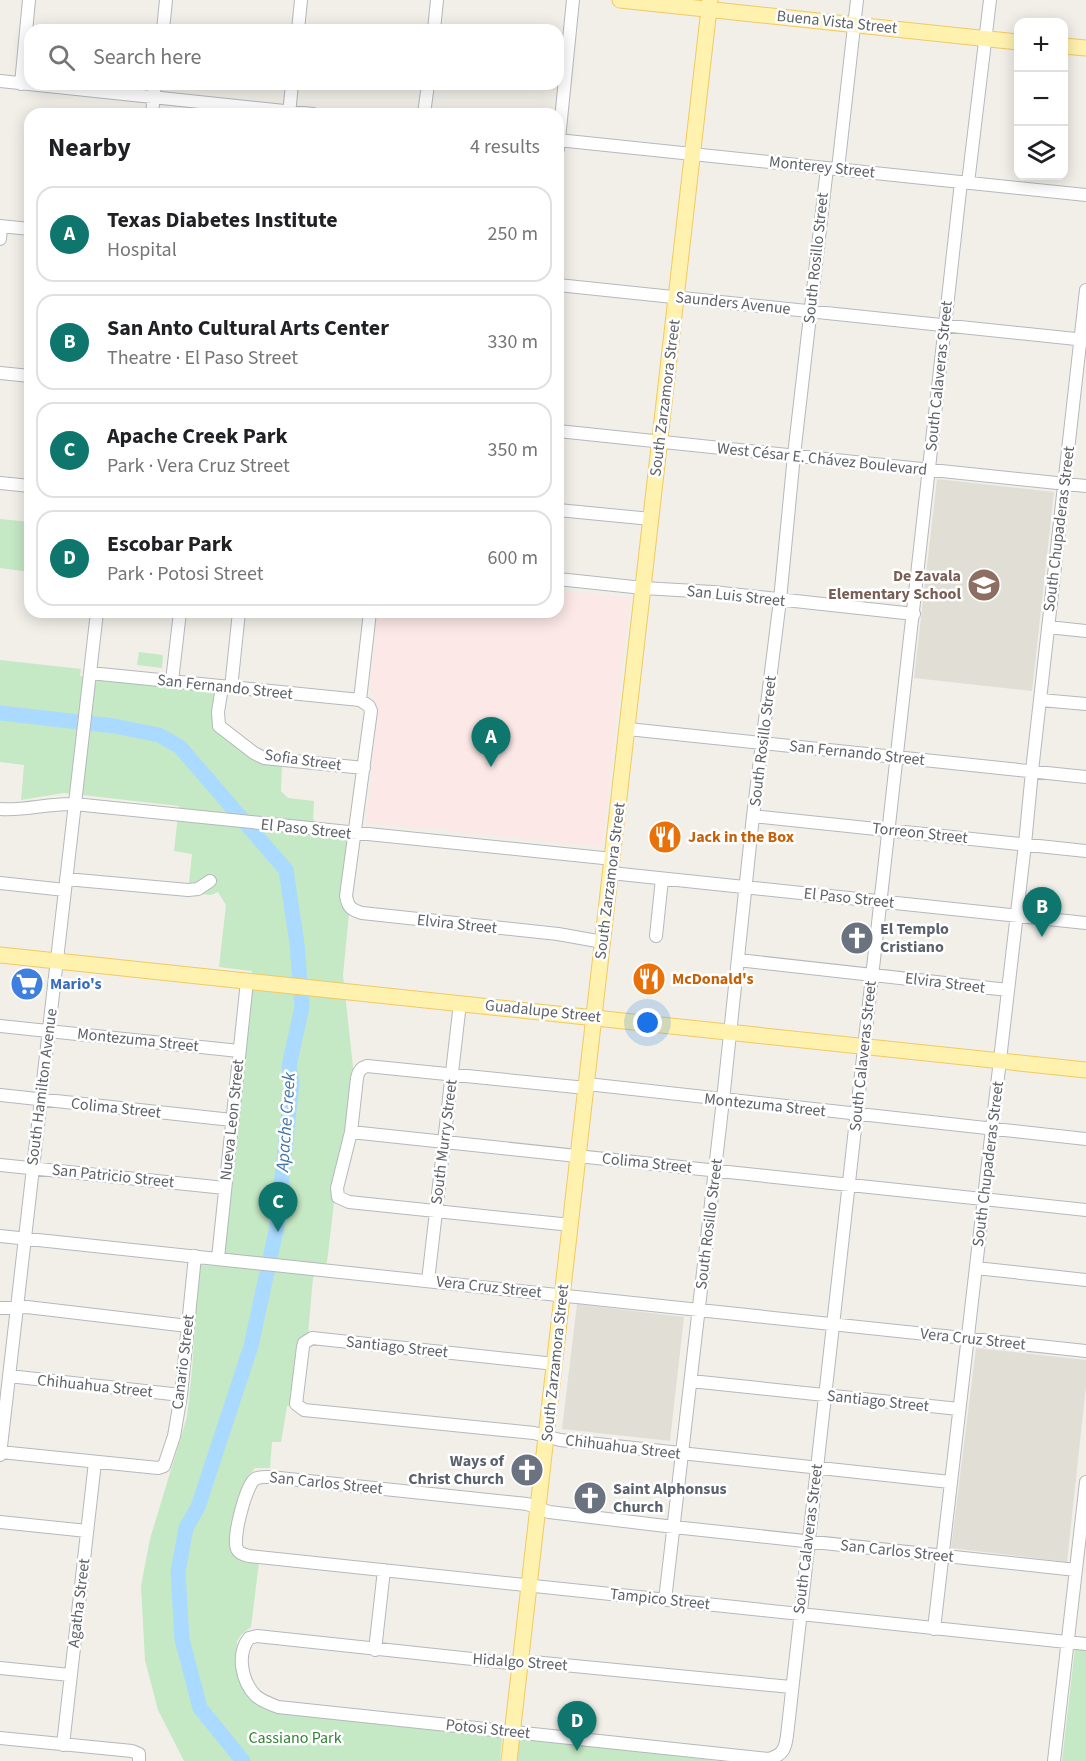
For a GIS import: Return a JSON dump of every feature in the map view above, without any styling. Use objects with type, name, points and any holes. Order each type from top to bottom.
[{"type":"main road","name":"Buena Vista Street","points":[[620,0],[709,4],[854,24],[1014,42]]},
{"type":"main road","name":"South Zarzamora Street","points":[[509,1761],[709,4]]},
{"type":"main road","points":[[1068,46],[1086,48]]},
{"type":"main road","name":"Guadalupe Street","points":[[0,955],[1086,1070]]},
{"type":"street","points":[[27,24],[29,0]]},
{"type":"street","points":[[164,24],[166,0]]},
{"type":"street","points":[[299,24],[301,0]]},
{"type":"street","points":[[435,24],[437,0]]},
{"type":"street","points":[[564,86],[573,0]]},
{"type":"street","name":"South Rosillo Street","points":[[665,1600],[723,1100],[753,816],[780,600],[810,311],[857,0]]},
{"type":"street","name":"South Calaveras Street","points":[[783,1751],[788,1727],[945,326],[990,0]]},
{"type":"street","points":[[21,84],[24,52]]},
{"type":"street","points":[[0,81],[24,84]]},
{"type":"street","points":[[152,108],[154,90],[260,108]]},
{"type":"street","points":[[290,108],[291,90]]},
{"type":"street","points":[[425,108],[427,90]]},
{"type":"street","points":[[562,108],[564,90]]},
{"type":"street","name":"Monterey Street","points":[[564,143],[693,154],[1086,195]]},
{"type":"street","points":[[0,230],[24,229]]},
{"type":"street","name":"Saunders Avenue","points":[[564,286],[1083,340]]},
{"type":"street","name":"South Chupaderas Street","points":[[934,1629],[1048,627],[1083,340],[1086,290]]},
{"type":"street","points":[[0,373],[24,375]]},
{"type":"street","name":"West César E. Chávez Boulevard","points":[[564,432],[1086,486]]},
{"type":"street","points":[[0,483],[24,485]]},
{"type":"street","points":[[564,511],[651,519]]},
{"type":"street","name":"San Luis Street","points":[[564,580],[643,588],[713,592],[914,614]]},
{"type":"street","name":"South Hamilton Avenue","points":[[0,1454],[6,1381],[25,1239],[96,618]]},
{"type":"street","points":[[172,681],[179,618]]},
{"type":"street","points":[[226,687],[238,618]]},
{"type":"street","points":[[355,834],[371,711],[369,706],[360,700],[369,618]]},
{"type":"street","points":[[1048,627],[1086,631]]},
{"type":"street","name":"San Fernando Street","points":[[89,678],[172,681],[360,700]]},
{"type":"street","name":"Sofia Street","points":[[226,687],[218,712],[219,726],[254,753],[264,758],[364,768]]},
{"type":"street","points":[[1041,698],[1086,704]]},
{"type":"street","name":"San Fernando Street","points":[[628,729],[1086,777]]},
{"type":"street","name":"El Paso Street","points":[[0,809],[20,809],[47,804],[74,804],[355,834],[612,866],[662,879],[1086,923]]},
{"type":"street","name":"Torreon Street","points":[[753,816],[1086,850]]},
{"type":"street","name":"Elvira Street","points":[[355,834],[346,897],[351,909],[363,913],[558,934],[603,942]]},
{"type":"street","points":[[656,936],[662,879]]},
{"type":"street","points":[[0,883],[188,890],[198,889],[210,882]]},
{"type":"street","name":"Elvira Street","points":[[738,960],[1008,990]]},
{"type":"street","name":"Nueva Leon Street","points":[[218,1258],[247,981]]},
{"type":"street","name":"South Murry Street","points":[[428,1281],[460,1003]]},
{"type":"street","name":"Montezuma Street","points":[[0,1026],[239,1051]]},
{"type":"street","name":"Montezuma Street","points":[[351,1132],[358,1072],[367,1066],[587,1086],[1086,1140]]},
{"type":"street","name":"Colima Street","points":[[0,1095],[232,1120]]},
{"type":"street","points":[[351,1132],[337,1188],[339,1198],[349,1202],[571,1225]]},
{"type":"street","name":"Colima Street","points":[[351,1132],[1086,1210]]},
{"type":"street","name":"San Patricio Street","points":[[0,1165],[225,1188]]},
{"type":"street","name":"Vera Cruz Street","points":[[0,1236],[1086,1351]]},
{"type":"street","name":"Canario Street","points":[[95,1462],[158,1468],[164,1466],[174,1436],[181,1395],[195,1256]]},
{"type":"street","points":[[976,1268],[1086,1280]]},
{"type":"street","points":[[0,1308],[27,1307],[188,1326]]},
{"type":"street","name":"Santiago Street","points":[[298,1407],[296,1401],[303,1347],[304,1343],[312,1338],[555,1364]]},
{"type":"street","name":"Chihuahua Street","points":[[6,1381],[181,1395]]},
{"type":"street","name":"Santiago Street","points":[[690,1381],[959,1409]]},
{"type":"street","name":"Chihuahua Street","points":[[298,1407],[304,1410],[534,1433],[560,1440],[950,1482]]},
{"type":"street","points":[[0,1454],[95,1462]]},
{"type":"street","name":"Agatha Street","points":[[63,1745],[95,1462]]},
{"type":"street","name":"San Carlos Street","points":[[236,1548],[238,1530],[250,1484],[258,1478],[270,1477],[527,1504],[549,1512],[674,1527],[1076,1570]]},
{"type":"street","points":[[1054,1761],[1086,1482]]},
{"type":"street","points":[[0,1522],[87,1532]]},
{"type":"street","name":"Tampico Street","points":[[236,1548],[239,1552],[249,1556],[1086,1644]]},
{"type":"street","points":[[375,1650],[384,1570]]},
{"type":"street","name":"Hidalgo Street","points":[[249,1638],[257,1636],[510,1663],[521,1662],[791,1687]]},
{"type":"street","name":"Potosi Street","points":[[249,1638],[242,1654],[244,1675],[255,1695],[269,1704],[280,1707],[768,1759],[777,1757],[783,1751]]},
{"type":"street","points":[[0,1668],[70,1675]]},
{"type":"street","points":[[0,1738],[132,1751],[139,1754],[139,1761]]},
{"type":"shaded area","name":"De Zavala Elementary School","points":[[937,479],[1054,492],[1032,691],[914,678]]},
{"type":"shaded area","points":[[564,591],[629,598],[602,847],[366,822],[378,713],[370,687],[377,618],[564,618]]},
{"type":"shaded area","points":[[577,1304],[684,1317],[670,1441],[562,1429]]},
{"type":"shaded area","points":[[976,1348],[1086,1360],[1086,1386],[1067,1562],[951,1548]]},
{"type":"green space","points":[[0,519],[24,521],[24,571],[0,568]]},
{"type":"green space","points":[[139,652],[163,655],[162,668],[137,665]]},
{"type":"green space","name":"Cassiano Park","points":[[0,660],[81,669],[80,676],[216,693],[213,720],[282,764],[281,791],[288,798],[314,801],[313,819],[325,837],[344,839],[348,842],[340,900],[343,908],[349,914],[343,975],[353,1067],[346,1130],[331,1197],[334,1203],[327,1262],[313,1278],[308,1334],[292,1405],[287,1406],[281,1442],[272,1442],[270,1468],[255,1468],[246,1479],[237,1506],[233,1554],[239,1559],[259,1562],[251,1627],[237,1641],[236,1666],[255,1700],[502,1736],[500,1761],[184,1761],[158,1710],[145,1660],[141,1586],[150,1539],[187,1417],[199,1265],[222,1266],[252,971],[219,967],[226,905],[218,892],[211,895],[188,893],[192,854],[174,851],[179,806],[64,793],[21,800],[24,765],[0,762]]},
{"type":"green space","points":[[1075,1648],[1086,1649],[1086,1761],[1062,1761]]},
{"type":"green space","points":[[526,1737],[719,1761],[517,1761],[519,1741]]},
{"type":"waterway","name":"Apache Creek","points":[[0,713],[114,726],[159,735],[180,747],[286,870],[297,944],[302,1007],[289,1066],[292,1082],[277,1226],[251,1346],[198,1507],[186,1528],[178,1572],[182,1639],[200,1708],[243,1761]]},
{"type":"place","name":"De Zavala Elementary School","points":[[984,585]]},
{"type":"place","name":"Texas Diabetes Institute","points":[[491,767]]},
{"type":"place","name":"Jack in the Box","points":[[665,837]]},
{"type":"place","name":"San Anto Cultural Arts Center","points":[[1042,937]]},
{"type":"place","name":"El Templo Cristiano","points":[[857,938]]},
{"type":"place","name":"McDonald's","points":[[649,979]]},
{"type":"place","name":"Mario's","points":[[27,984]]},
{"type":"place","name":"Apache Creek Park","points":[[278,1232]]},
{"type":"place","name":"Ways of Christ Church","points":[[527,1470]]},
{"type":"place","name":"Saint Alphonsus Church","points":[[590,1498]]},
{"type":"place","name":"Escobar Park","points":[[577,1751]]}]
